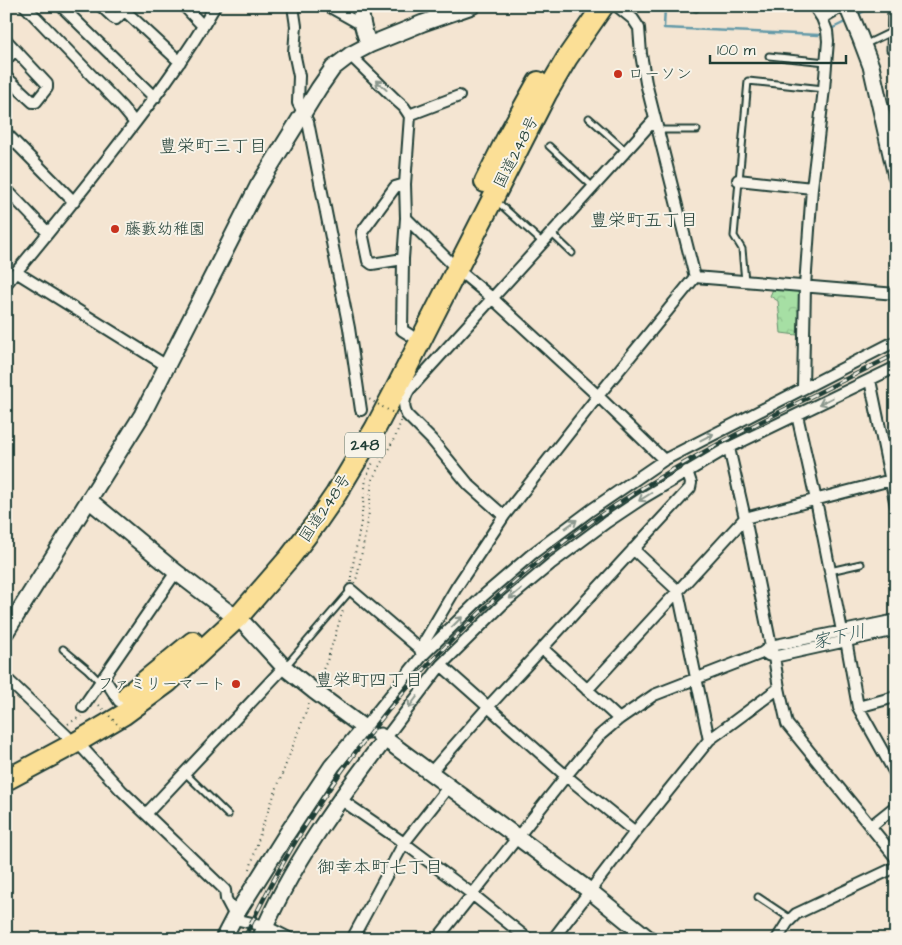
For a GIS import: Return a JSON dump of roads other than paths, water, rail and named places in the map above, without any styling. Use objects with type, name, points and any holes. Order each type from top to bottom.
[{"type":"highway","name":"国道248号","points":[[8,771],[123,715],[168,682],[290,557],[316,524],[375,429],[404,388],[453,264],[523,106],[549,62],[588,6]]},
{"type":"highway","name":"国道248号","points":[[72,739],[198,638],[233,614],[306,516],[331,480],[370,412],[410,335],[453,264],[546,94],[602,6]]},
{"type":"street","points":[[25,6],[135,123]]},
{"type":"street","points":[[61,6],[155,98]]},
{"type":"street","points":[[101,6],[114,18],[127,8],[180,62]]},
{"type":"street","points":[[184,6],[204,26]]},
{"type":"street","points":[[6,284],[12,272],[74,202],[155,98],[204,26],[215,6]]},
{"type":"street","points":[[293,6],[296,26],[294,52],[299,76],[298,103],[308,122],[339,273],[362,410]]},
{"type":"street","points":[[328,6],[362,25]]},
{"type":"street","points":[[362,6],[362,25],[369,45]]},
{"type":"street","points":[[6,632],[142,415],[258,186],[333,68],[350,55],[434,12],[472,6]]},
{"type":"street","points":[[617,6],[633,19],[639,28],[646,83],[695,277]]},
{"type":"street","points":[[802,388],[812,188],[828,41],[827,31],[822,18],[814,6]]},
{"type":"street","points":[[822,18],[843,6]]},
{"type":"street","points":[[847,6],[871,66],[896,176]]},
{"type":"street","points":[[6,40],[47,84],[48,88],[36,102],[33,102],[6,77]]},
{"type":"street","points":[[6,60],[16,50]]},
{"type":"street","points":[[350,55],[396,100],[409,116],[405,184],[406,218],[403,259],[402,330],[410,335]]},
{"type":"street","points":[[409,116],[459,96]]},
{"type":"street","points":[[504,516],[469,485],[432,440],[407,415],[401,413],[404,403],[404,388],[492,298],[655,119]]},
{"type":"street","points":[[6,133],[74,202]]},
{"type":"street","points":[[738,180],[812,188]]},
{"type":"street","points":[[403,259],[372,264],[368,262],[362,232],[395,187],[405,184]]},
{"type":"street","points":[[6,189],[48,233]]},
{"type":"street","points":[[406,218],[453,264],[598,396],[664,460]]},
{"type":"street","points":[[12,272],[167,366]]},
{"type":"street","points":[[695,277],[896,294]]},
{"type":"street","points":[[262,932],[292,874],[340,799],[456,588],[504,516],[695,277]]},
{"type":"street","points":[[421,652],[532,554],[591,510],[664,460],[896,341]]},
{"type":"street","points":[[223,939],[234,916],[332,766],[375,733],[503,604],[552,563],[607,522],[687,471],[729,448],[896,367]]},
{"type":"street","points":[[870,380],[896,506]]},
{"type":"street","points":[[797,415],[858,707],[896,775]]},
{"type":"street","points":[[729,448],[787,724],[896,858]]},
{"type":"street","points":[[431,772],[488,707],[690,488],[691,483],[687,471]]},
{"type":"street","points":[[587,690],[745,518],[890,480]]},
{"type":"street","points":[[89,500],[176,572],[233,614],[284,667],[314,691],[431,772],[590,891],[650,939]]},
{"type":"street","points":[[633,549],[678,591],[708,740]]},
{"type":"street","points":[[84,707],[176,572]]},
{"type":"street","points":[[351,590],[421,652]]},
{"type":"street","points":[[762,653],[774,657],[896,620]]},
{"type":"street","points":[[437,939],[566,776],[599,736],[618,719],[654,695],[762,653],[771,646],[844,635],[896,630]]},
{"type":"street","points":[[542,648],[618,719]]},
{"type":"street","points":[[441,665],[566,776],[635,832]]},
{"type":"street","points":[[146,814],[284,667]]},
{"type":"street","points":[[6,681],[8,680],[72,739],[121,790],[225,890],[226,899],[234,916],[262,932],[291,939]]},
{"type":"street","points":[[102,680],[119,701]]},
{"type":"street","points":[[553,939],[708,740],[779,688]]},
{"type":"street","points":[[858,707],[896,698]]},
{"type":"street","points":[[352,939],[404,843],[449,786]]},
{"type":"street","points":[[340,799],[404,843],[528,939]]},
{"type":"street","points":[[871,826],[896,806]]},
{"type":"street","points":[[777,939],[796,914],[896,867]]},
{"type":"lane","points":[[890,50],[891,7],[896,7]]},
{"type":"lane","points":[[863,45],[891,32]]},
{"type":"lane","points":[[769,56],[827,62]]},
{"type":"lane","points":[[745,282],[742,249],[734,236],[748,81],[824,89]]},
{"type":"lane","points":[[589,118],[626,151]]},
{"type":"lane","points":[[658,130],[696,130]]},
{"type":"lane","points":[[549,146],[593,187]]},
{"type":"lane","points":[[501,205],[542,243]]},
{"type":"lane","points":[[551,234],[572,253]]},
{"type":"lane","points":[[830,571],[861,564]]},
{"type":"lane","points":[[284,667],[351,590]]},
{"type":"lane","points":[[63,648],[102,680]]},
{"type":"lane","points":[[185,773],[228,815]]},
{"type":"lane","points":[[758,897],[791,919]]},
{"type":"waterway","points":[[665,6],[664,28],[819,35],[824,32]]},
{"type":"waterway","points":[[856,16],[872,6]]},
{"type":"waterway","points":[[829,30],[847,21]]},
{"type":"waterway","name":"家下川","points":[[782,649],[819,640]]},
{"type":"railway","points":[[244,939],[277,874],[315,811],[357,751],[403,693],[452,639],[506,589],[562,543],[655,480],[722,442],[896,354]]},
{"type":"place","name":"ローソン","points":[[618,74]]},
{"type":"place","name":"藤藪幼稚園","points":[[115,229]]},
{"type":"place","name":"ファミリーマート","points":[[236,684]]},
{"type":"district","name":"豊栄町三丁目","points":[[213,146]]},
{"type":"district","name":"豊栄町五丁目","points":[[644,220]]},
{"type":"district","name":"豊栄町四丁目","points":[[369,680]]},
{"type":"district","name":"御幸本町七丁目","points":[[380,867]]}]
